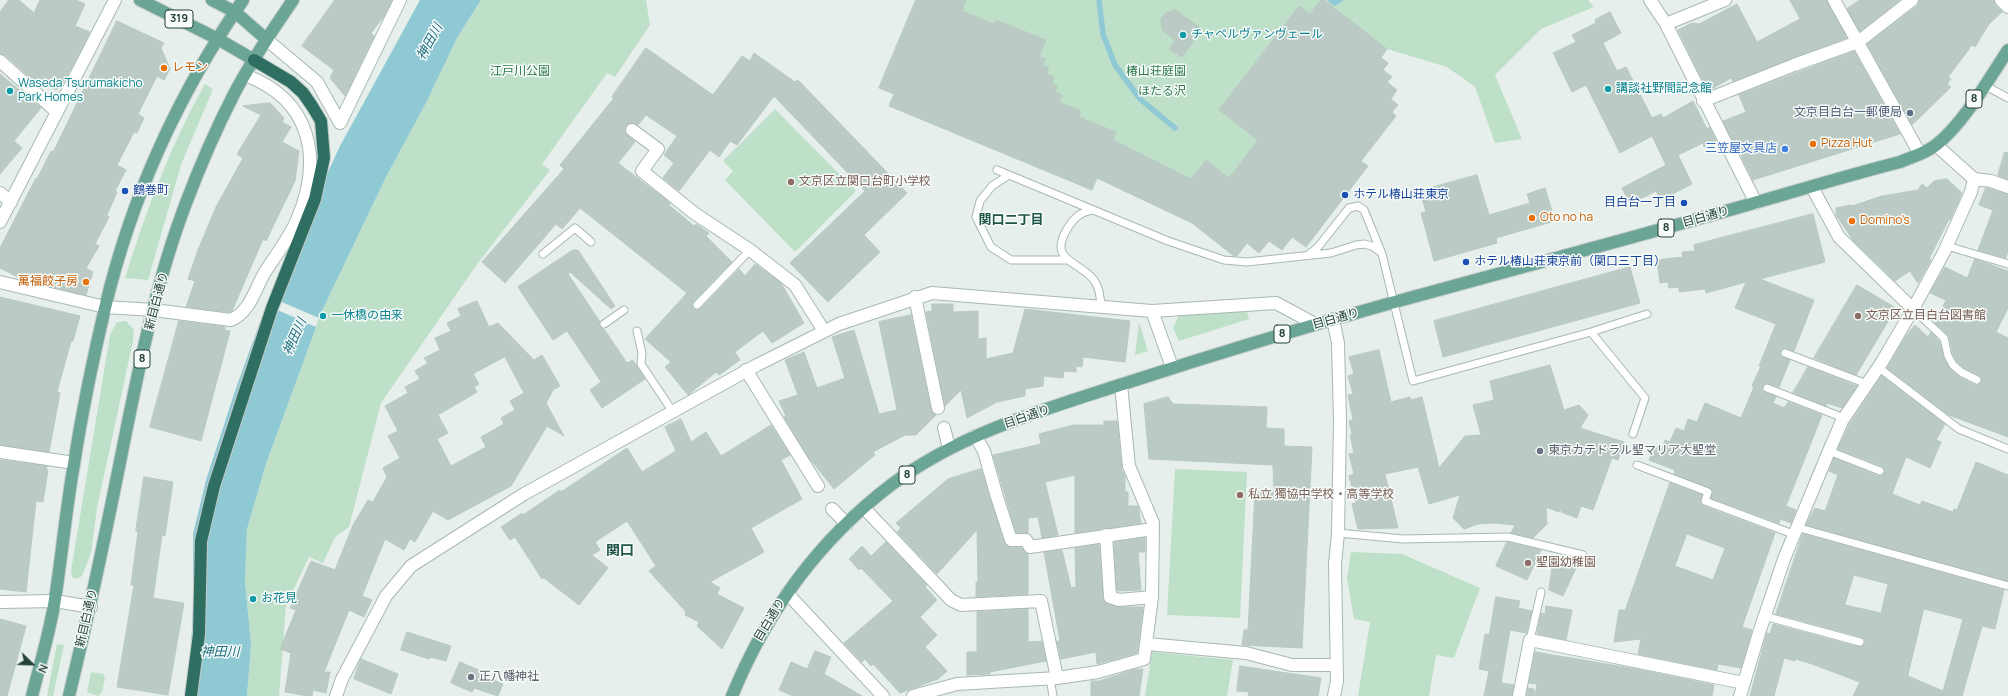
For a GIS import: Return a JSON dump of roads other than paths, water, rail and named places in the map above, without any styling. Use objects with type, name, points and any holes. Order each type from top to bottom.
[{"type":"highway","points":[[191,696],[200,634],[201,541],[214,486],[272,308],[315,199],[324,158],[321,121],[303,93],[291,82],[254,60]]},
{"type":"main road","name":"319","points":[[140,0],[218,39],[254,60]]},
{"type":"main road","points":[[212,0],[235,12],[266,39]]},
{"type":"main road","points":[[32,696],[55,601],[74,464],[105,307],[128,231],[160,145],[198,72],[243,0]]},
{"type":"main road","name":"新目白通り","points":[[69,696],[91,607],[132,401],[154,310],[186,204],[211,144],[245,75],[266,39],[293,0]]},
{"type":"main road","name":"目白通り","points":[[732,696],[757,640],[787,593],[823,548],[864,508],[892,485],[949,448],[975,436],[1121,385],[1315,324],[1900,162],[1920,154],[1936,145],[1954,127],[2008,50]]},
{"type":"street","points":[[0,222],[115,0]]},
{"type":"street","points":[[266,39],[306,70],[317,82],[340,123],[400,0]]},
{"type":"street","points":[[1650,0],[1666,24],[1703,101],[1756,203]]},
{"type":"street","points":[[1666,24],[1725,0]]},
{"type":"street","points":[[1834,0],[1920,154]]},
{"type":"street","points":[[1703,101],[1794,64],[1858,42],[1912,0]]},
{"type":"street","points":[[2001,0],[2008,7]]},
{"type":"street","points":[[0,60],[57,112]]},
{"type":"street","points":[[0,282],[105,307],[154,310],[231,320],[245,311],[262,278],[297,221],[310,176],[310,154],[307,134],[301,119],[292,106],[281,95],[257,79],[245,75]]},
{"type":"street","points":[[632,130],[658,148],[642,171],[694,213],[750,250],[795,285],[824,331]]},
{"type":"street","points":[[1936,145],[1974,179],[1990,181],[2008,186]]},
{"type":"street","points":[[1740,696],[1764,616],[1795,531],[1828,451],[1844,418],[1878,367],[1913,309],[1947,246],[1971,192],[1974,179]]},
{"type":"street","points":[[1812,187],[1839,237],[1913,309]]},
{"type":"street","points":[[0,193],[11,202]]},
{"type":"street","points":[[336,696],[342,679],[386,596],[411,566],[524,494],[746,370],[839,324],[915,297],[932,293],[948,293],[1152,311],[1276,303],[1315,324]]},
{"type":"street","points":[[915,297],[938,408]]},
{"type":"street","points":[[1152,311],[1172,368]]},
{"type":"street","points":[[1333,319],[1338,343],[1340,422],[1338,533],[1334,564],[1337,681],[1334,696]]},
{"type":"street","points":[[746,370],[818,486]]},
{"type":"street","points":[[913,696],[957,684],[1053,678],[1098,672],[1144,659],[1152,598],[1153,522],[1128,466],[1121,385]]},
{"type":"street","points":[[944,428],[949,448]]},
{"type":"street","points":[[975,436],[984,451],[997,497],[1012,540],[1026,540],[1030,547],[1153,529]]},
{"type":"street","points":[[0,452],[74,464]]},
{"type":"street","points":[[864,508],[951,600],[961,605],[1041,601],[1053,678]]},
{"type":"street","points":[[832,509],[847,524]]},
{"type":"street","points":[[1106,535],[1110,596],[1119,600],[1152,598]]},
{"type":"street","points":[[787,593],[882,696]]},
{"type":"street","points":[[0,602],[55,601],[91,607]]},
{"type":"street","points":[[1519,696],[1530,640],[1744,683]]},
{"type":"street","points":[[1147,644],[1246,653],[1292,665],[1336,665]]},
{"type":"lane","points":[[1984,85],[2008,98]]},
{"type":"lane","points":[[997,170],[1168,241],[1224,260],[1246,262],[1331,253],[1364,244],[1372,246],[1382,254]]},
{"type":"lane","points":[[1009,175],[992,186],[980,201],[976,217],[990,247],[1011,260],[1066,260],[1081,269],[1093,280],[1100,290],[1101,306]]},
{"type":"lane","points":[[1308,255],[1318,247],[1349,208],[1358,206],[1364,210],[1369,219],[1382,254],[1413,381],[1591,332],[1647,314]]},
{"type":"lane","points":[[1066,260],[1060,248],[1064,234],[1075,217],[1084,212],[1093,210]]},
{"type":"lane","points":[[544,254],[575,228],[591,242]]},
{"type":"lane","points":[[1947,246],[2008,264]]},
{"type":"lane","points":[[697,305],[750,250]]},
{"type":"lane","points":[[1913,309],[1944,338],[1948,356],[1953,364],[1961,372],[1977,380]]},
{"type":"lane","points":[[604,324],[624,310]]},
{"type":"lane","points":[[637,331],[642,353],[641,364],[673,412]]},
{"type":"lane","points":[[1591,332],[1645,398],[1632,434]]},
{"type":"lane","points":[[1785,353],[1867,384]]},
{"type":"lane","points":[[1878,367],[1959,429],[2008,449]]},
{"type":"lane","points":[[1768,388],[1844,418]]},
{"type":"lane","points":[[1828,451],[1880,471]]},
{"type":"lane","points":[[1637,465],[1708,492],[1705,501],[1795,531],[2008,586]]},
{"type":"lane","points":[[1338,533],[1403,539],[1508,537],[1583,555]]},
{"type":"lane","points":[[1530,640],[1541,592]]},
{"type":"lane","points":[[1764,616],[1860,642]]},
{"type":"lane","points":[[1053,678],[1053,696]]},
{"type":"water","name":"神田川","points":[[420,0],[481,0],[457,38],[427,101],[386,177],[322,311],[266,464],[247,529],[245,581],[251,645],[247,696],[184,696],[190,665],[193,608],[193,534],[206,480],[236,388],[265,308],[340,146]]},
{"type":"waterway","points":[[1099,0],[1103,34],[1115,65],[1140,99],[1175,128]]},
{"type":"waterway","points":[[1331,0],[1335,3],[1340,0]]},
{"type":"place","name":"チャペルヴァンヴェール","points":[[1183,35]]},
{"type":"place","name":"レモン","points":[[164,68]]},
{"type":"place","name":"講談社野間記念館","points":[[1608,89]]},
{"type":"place","name":"Waseda Tsurumakicho Park Homes","points":[[10,91]]},
{"type":"place","name":"文京目白台一郵便局","points":[[1910,113]]},
{"type":"place","name":"Pizza Hut","points":[[1813,144]]},
{"type":"place","name":"三笠屋文具店","points":[[1785,149]]},
{"type":"place","name":"文京区立関口台町小学校","points":[[791,182]]},
{"type":"place","name":"鶴巻町","points":[[125,191]]},
{"type":"place","name":"ホテル椿山荘東京","points":[[1345,195]]},
{"type":"place","name":"目白台一丁目","points":[[1684,203]]},
{"type":"place","name":"Oto no ha","points":[[1532,218]]},
{"type":"place","name":"Domino's","points":[[1852,221]]},
{"type":"place","name":"ホテル椿山荘東京前（関口三丁目）","points":[[1466,262]]},
{"type":"place","name":"萬福餃子房","points":[[86,282]]},
{"type":"place","name":"一休橋の由来","points":[[323,316]]},
{"type":"place","name":"文京区立目白台図書館","points":[[1858,316]]},
{"type":"place","name":"東京カテドラル聖マリア大聖堂","points":[[1540,451]]},
{"type":"place","name":"私立 獨協中学校・高等学校","points":[[1240,495]]},
{"type":"place","name":"聖園幼稚園","points":[[1528,563]]},
{"type":"place","name":"お花見","points":[[253,599]]},
{"type":"place","name":"正八幡神社","points":[[471,677]]},
{"type":"district","name":"関口二丁目","points":[[1011,220]]},
{"type":"district","name":"関口","points":[[620,551]]},
{"type":"park label","name":"江戸川公園","points":[[520,72]]},
{"type":"park label","name":"椿山荘庭園","points":[[1156,72]]},
{"type":"park label","name":"ほたる沢","points":[[1162,92]]}]
